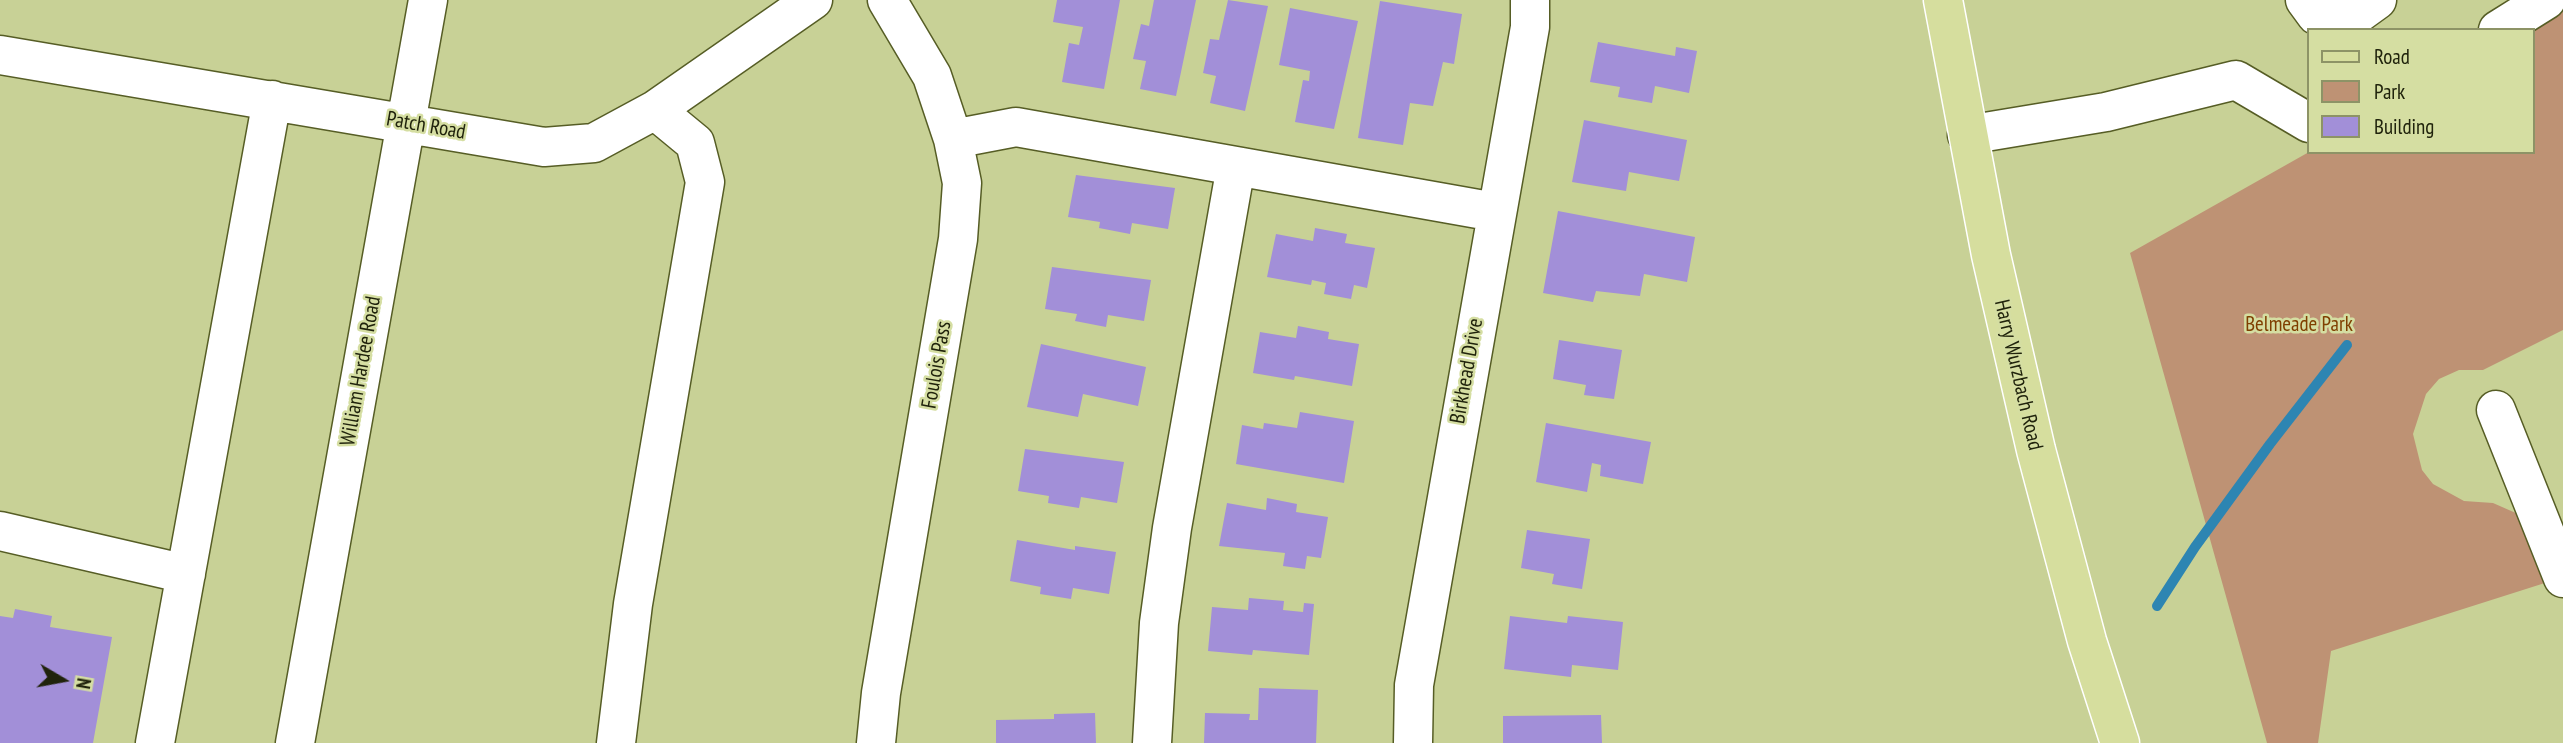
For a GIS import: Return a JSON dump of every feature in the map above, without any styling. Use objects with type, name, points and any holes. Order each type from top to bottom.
[{"type":"main road","name":"Harry Wurzbach Road","points":[[1943,0],[1967,135],[2036,450],[2087,641],[2120,743]]},
{"type":"street","name":"William Hardee Road","points":[[295,743],[428,0]]},
{"type":"street","name":"Patch Road","points":[[0,55],[544,147],[594,143],[655,110],[814,0]]},
{"type":"street","name":"Foulois Pass","points":[[876,743],[881,693],[958,239],[962,183],[953,139],[932,76],[887,0]]},
{"type":"street","name":"Birkhead Drive","points":[[1413,743],[1414,685],[1495,212],[1530,27],[1530,0]]},
{"type":"street","points":[[2305,0],[2316,15],[2359,13],[2376,0]]},
{"type":"street","points":[[2501,28],[2546,0]]},
{"type":"street","points":[[1967,135],[2106,112],[2236,80],[2308,122]]},
{"type":"street","points":[[155,743],[272,100]]},
{"type":"street","points":[[616,743],[633,604],[705,182],[695,143],[655,110]]},
{"type":"street","points":[[953,139],[1016,127],[1495,212]]},
{"type":"street","points":[[1152,743],[1159,623],[1172,527],[1236,166]]},
{"type":"street","points":[[2496,411],[2563,578]]},
{"type":"street","points":[[0,531],[186,574]]},
{"type":"green space","name":"Belmeade Park","points":[[2563,8],[2563,330],[2483,370],[2459,370],[2439,379],[2426,394],[2413,434],[2422,470],[2433,484],[2464,501],[2493,503],[2518,514],[2548,582],[2331,651],[2318,743],[2267,743],[2130,253],[2308,153],[2535,154],[2535,29]]},
{"type":"building","points":[[1057,0],[1120,0],[1104,89],[1062,82],[1069,43],[1079,45],[1083,27],[1053,22]]},
{"type":"building","points":[[1154,0],[1196,0],[1176,96],[1140,89],[1146,61],[1133,59],[1141,24],[1149,26]]},
{"type":"building","points":[[1228,0],[1268,6],[1245,111],[1210,103],[1216,76],[1203,73],[1210,39],[1219,40]]},
{"type":"building","points":[[1380,1],[1462,14],[1454,64],[1443,62],[1433,106],[1410,103],[1403,145],[1358,138]]},
{"type":"building","points":[[1290,8],[1358,21],[1334,129],[1295,122],[1303,80],[1309,81],[1310,71],[1279,65]]},
{"type":"building","points":[[1598,42],[1675,56],[1676,47],[1697,51],[1689,93],[1655,86],[1652,103],[1618,97],[1620,87],[1590,82]]},
{"type":"building","points":[[1584,120],[1687,140],[1679,181],[1629,172],[1626,191],[1572,182]]},
{"type":"building","points":[[1076,175],[1175,188],[1168,229],[1132,223],[1130,234],[1099,228],[1100,222],[1068,217]]},
{"type":"building","points":[[1558,211],[1695,237],[1687,282],[1644,274],[1640,296],[1596,291],[1593,302],[1543,293]]},
{"type":"building","points":[[1315,228],[1347,234],[1345,243],[1375,248],[1367,288],[1354,285],[1351,299],[1324,294],[1326,283],[1312,280],[1311,285],[1267,277],[1276,234],[1313,241]]},
{"type":"building","points":[[1052,267],[1151,280],[1144,321],[1108,315],[1106,327],[1075,321],[1077,314],[1045,309]]},
{"type":"building","points":[[1298,326],[1329,332],[1328,339],[1359,344],[1352,386],[1295,376],[1294,380],[1253,373],[1260,332],[1296,338]]},
{"type":"building","points":[[1559,340],[1622,350],[1614,399],[1584,395],[1586,385],[1553,379]]},
{"type":"building","points":[[1041,344],[1146,367],[1138,406],[1083,394],[1078,417],[1027,407]]},
{"type":"building","points":[[1300,412],[1354,421],[1344,483],[1236,464],[1242,425],[1263,429],[1264,423],[1297,428]]},
{"type":"building","points":[[1546,423],[1651,442],[1643,484],[1600,476],[1601,465],[1592,463],[1587,492],[1536,482]]},
{"type":"building","points":[[1025,449],[1124,462],[1117,503],[1081,497],[1079,508],[1048,503],[1049,496],[1018,491]]},
{"type":"building","points":[[1267,498],[1297,504],[1296,512],[1328,517],[1321,558],[1307,556],[1305,569],[1283,566],[1285,553],[1219,546],[1227,503],[1266,510]]},
{"type":"building","points":[[1527,530],[1590,539],[1582,589],[1552,584],[1554,574],[1521,568]]},
{"type":"building","points":[[1017,540],[1075,550],[1075,546],[1116,552],[1109,594],[1073,588],[1071,599],[1040,594],[1041,587],[1010,581]]},
{"type":"building","points":[[1249,598],[1284,601],[1283,610],[1303,612],[1304,603],[1314,604],[1309,655],[1253,650],[1252,655],[1208,651],[1212,607],[1248,610]]},
{"type":"building","points":[[15,609],[52,616],[50,627],[112,637],[93,743],[0,743],[0,616],[13,618]]},
{"type":"building","points":[[1510,616],[1567,623],[1568,616],[1623,622],[1618,670],[1572,665],[1571,677],[1504,669]]},
{"type":"building","points":[[1259,688],[1318,690],[1316,743],[1204,743],[1205,713],[1250,714],[1249,720],[1258,720]]},
{"type":"building","points":[[1095,713],[1096,743],[996,743],[996,720],[1054,719],[1054,714]]},
{"type":"building","points":[[1601,715],[1602,743],[1503,743],[1503,716]]},
{"type":"waterway","points":[[2157,606],[2195,547],[2347,345]]}]
